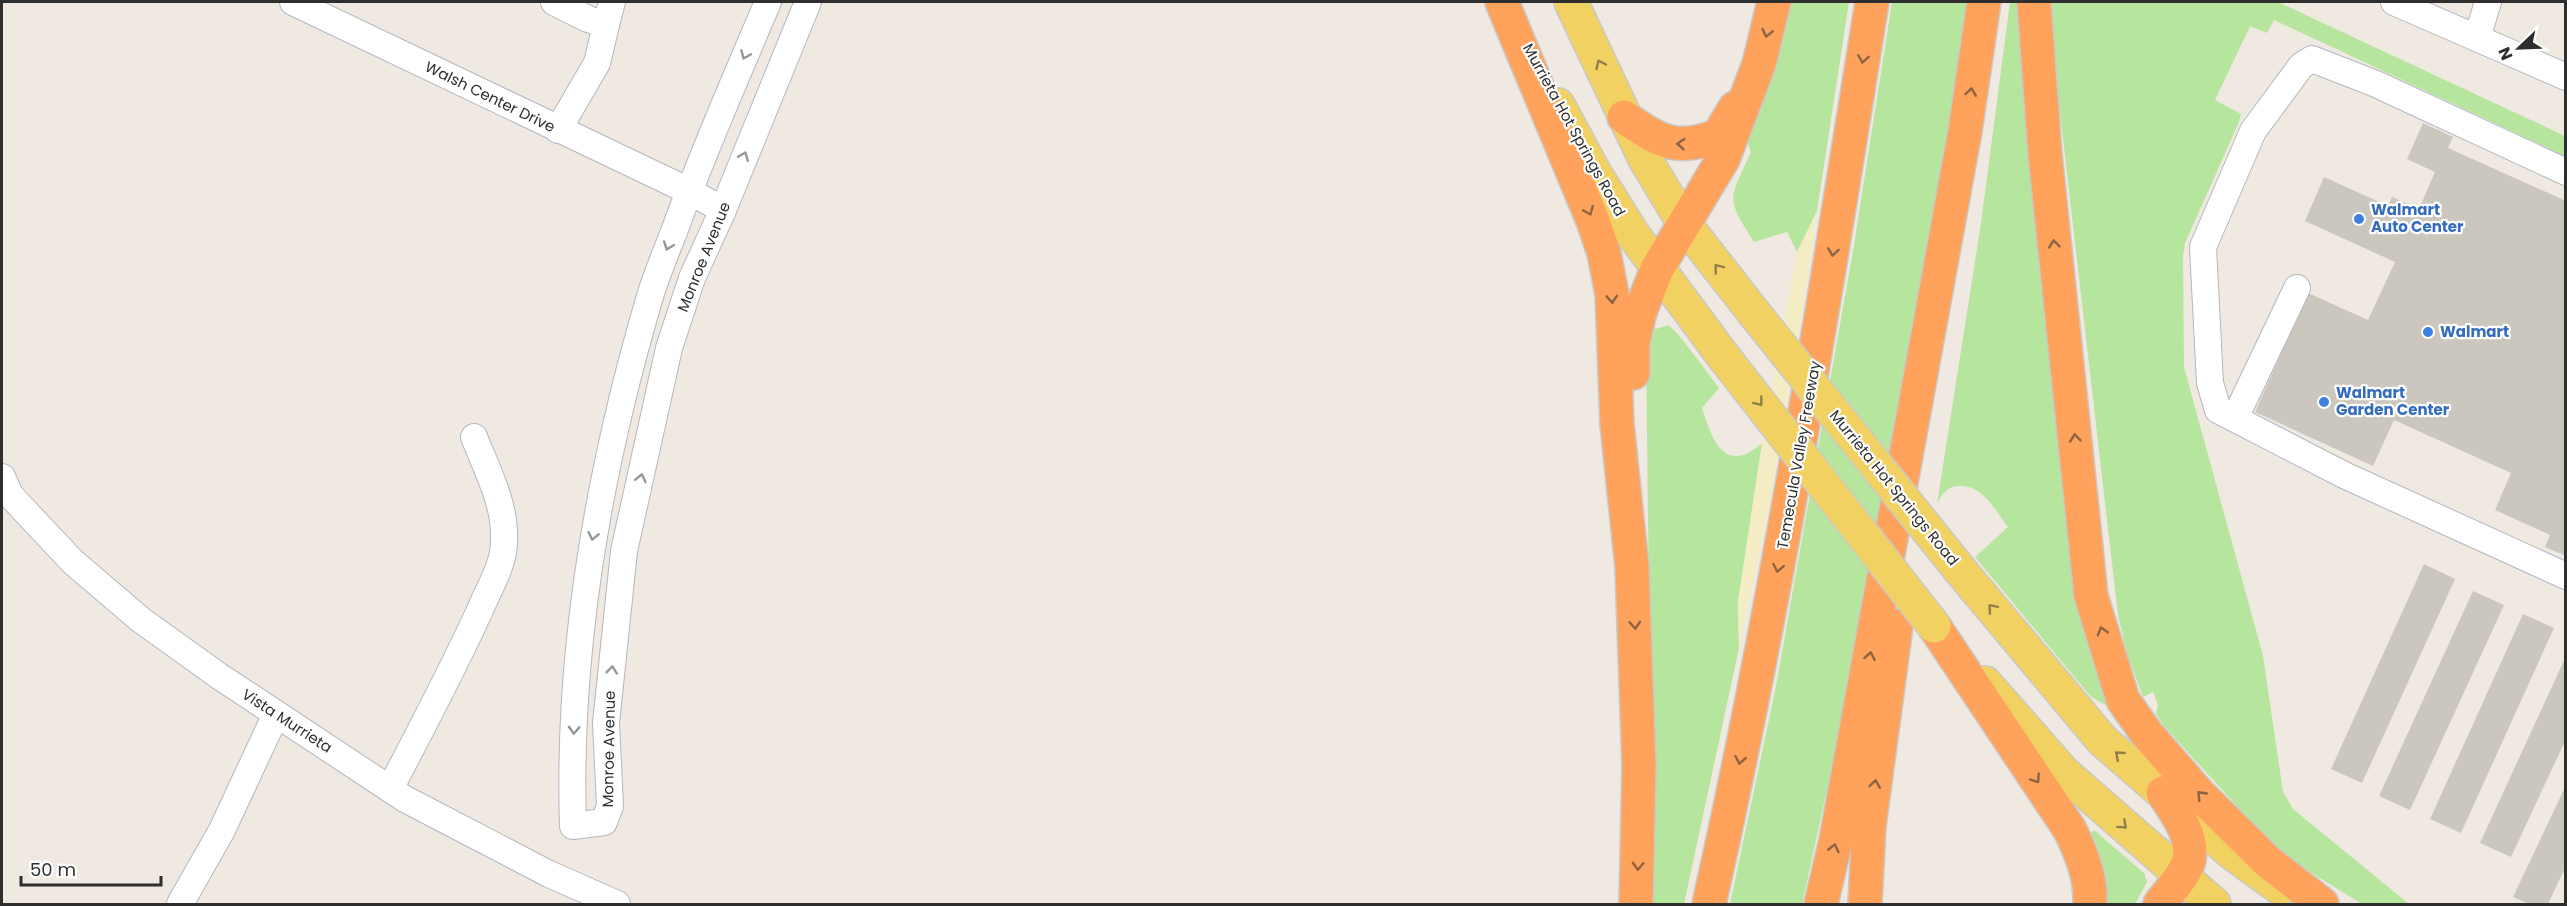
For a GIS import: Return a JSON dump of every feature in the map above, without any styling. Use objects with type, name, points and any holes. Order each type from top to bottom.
[{"type":"highway","points":[[1504,2],[1604,253],[1612,294],[1617,424],[1632,567]]},
{"type":"highway","points":[[1636,904],[1640,766],[1632,567],[1633,342],[1640,312],[1657,269],[1683,222],[1723,159],[1759,64],[1774,2]]},
{"type":"highway","name":"Temecula Valley Freeway","points":[[1708,904],[1735,789],[1781,556],[1823,316],[1872,2]]},
{"type":"highway","points":[[1865,904],[1869,826],[1984,2]]},
{"type":"highway","points":[[2034,2],[2045,154],[2091,596],[2123,700],[2147,734],[2199,794],[2267,861],[2322,904]]},
{"type":"highway","points":[[1624,117],[1649,134],[1666,142],[1685,146],[1703,142],[1719,135],[1759,64]]},
{"type":"highway","points":[[1821,904],[1836,840],[1965,131]]},
{"type":"highway","points":[[1934,626],[2070,830],[2085,860],[2091,904]]},
{"type":"highway","points":[[2160,904],[2189,860],[2187,840],[2180,819],[2163,793]]},
{"type":"main road","name":"Murrieta Hot Springs Road","points":[[1504,2],[1594,172],[1657,269],[1934,626],[2063,772],[2214,904]]},
{"type":"main road","name":"Murrieta Hot Springs Road","points":[[1571,2],[1645,159],[1683,222],[1960,570],[2102,740],[2232,853],[2303,904]]},
{"type":"street","name":"Walsh Center Drive","points":[[293,2],[689,191],[723,210]]},
{"type":"street","points":[[554,2],[588,19],[609,13],[597,63],[558,130]]},
{"type":"street","name":"Monroe Avenue","points":[[768,2],[689,191],[652,291],[615,434],[590,551],[577,688],[572,776],[573,826],[604,822],[610,806],[606,723],[624,551],[669,348],[692,278],[723,210],[808,2]]},
{"type":"street","points":[[2394,2],[2565,77]]},
{"type":"street","points":[[2477,38],[2488,2]]},
{"type":"street","points":[[2565,172],[2330,64],[2312,59],[2301,66],[2253,131],[2203,247],[2210,383],[2218,410],[2344,475],[2565,576]]},
{"type":"street","points":[[2235,418],[2297,288]]},
{"type":"street","points":[[390,789],[453,668],[500,565],[505,543],[502,514],[474,437]]},
{"type":"street","name":"Vista Murrieta","points":[[2,477],[10,495],[82,569],[141,620],[276,714],[390,789],[549,874],[617,904]]},
{"type":"street","points":[[180,904],[222,830],[276,714]]},
{"type":"green space","points":[[1791,2],[1849,2],[1817,211],[1797,252],[1787,232],[1754,242],[1738,215],[1733,198],[1738,180],[1751,152],[1747,141],[1761,110]]},
{"type":"green space","points":[[1892,2],[1968,2],[1892,454],[1849,680],[1802,904],[1730,904],[1776,686],[1854,245]]},
{"type":"green space","points":[[2010,2],[2028,2],[2115,710],[2091,697],[1975,557],[2008,527],[1987,499],[1974,489],[1958,486],[1945,492],[1937,504],[1981,223]]},
{"type":"green space","points":[[2051,2],[2278,2],[2565,136],[2565,156],[2274,20],[2267,33],[2250,26],[2215,100],[2241,114],[2239,122],[2185,243],[2183,256],[2184,367],[2263,656],[2283,792],[2293,809],[2409,904],[2362,904],[2307,870],[2265,837],[2164,726],[2156,714],[2158,705],[2153,692],[2143,697],[2127,654],[2118,615],[2056,78]]},
{"type":"green space","points":[[1669,325],[1719,388],[1702,408],[1710,432],[1722,450],[1729,455],[1738,456],[1762,443],[1738,602],[1739,648],[1684,904],[1647,904],[1650,680],[1646,348],[1652,330]]},
{"type":"green space","points":[[2094,830],[2144,873],[2147,882],[2135,904],[2101,904],[2087,837]]},
{"type":"sand","points":[[1817,211],[1767,520],[1739,648],[1738,602],[1762,443],[1797,252]]},
{"type":"building","name":"Walmart","points":[[2423,123],[2453,137],[2448,148],[2566,201],[2566,556],[2545,547],[2550,535],[2495,510],[2511,473],[2394,420],[2373,466],[2255,412],[2308,293],[2368,320],[2395,262],[2305,221],[2324,177],[2388,206],[2392,197],[2419,209],[2435,172],[2407,159]]},
{"type":"building","points":[[2424,564],[2455,579],[2362,783],[2331,769]]},
{"type":"building","points":[[2473,591],[2504,605],[2410,810],[2379,796]]},
{"type":"building","points":[[2523,614],[2554,628],[2461,833],[2430,819]]},
{"type":"building","points":[[2566,656],[2566,739],[2511,857],[2480,843]]},
{"type":"building","points":[[2566,785],[2566,866],[2548,904],[2529,904],[2513,897]]},
{"type":"place","name":"Walmart Auto Center","points":[[2359,219]]},
{"type":"place","name":"Walmart","points":[[2428,332]]},
{"type":"place","name":"Walmart Garden Center","points":[[2324,402]]}]
